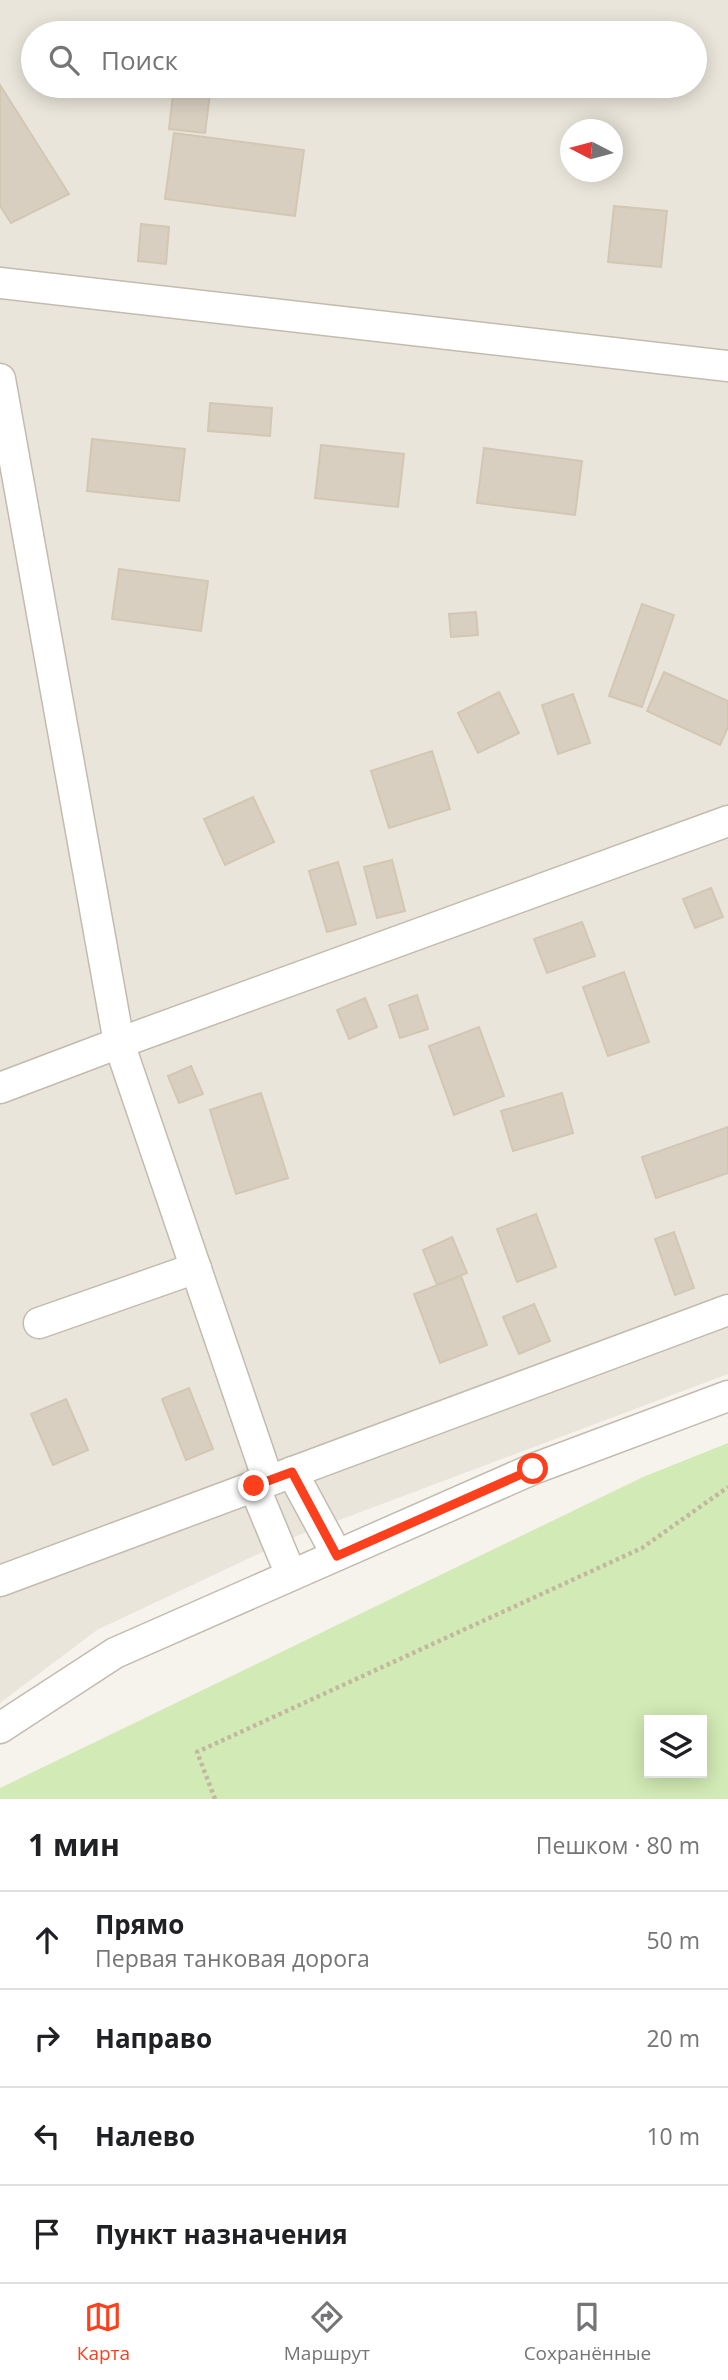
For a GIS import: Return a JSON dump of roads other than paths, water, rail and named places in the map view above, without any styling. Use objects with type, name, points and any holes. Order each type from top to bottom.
[{"type":"street","points":[[0,283],[728,366]]},
{"type":"street","points":[[0,379],[119,1043],[271,1479],[291,1575]]},
{"type":"street","points":[[0,1088],[728,821]]},
{"type":"street","points":[[39,1323],[196,1268]]},
{"type":"street","points":[[0,1581],[728,1310]]},
{"type":"street","points":[[0,1728],[116,1653],[533,1469],[728,1396]]},
{"type":"street","points":[[271,1479],[337,1556]]}]
